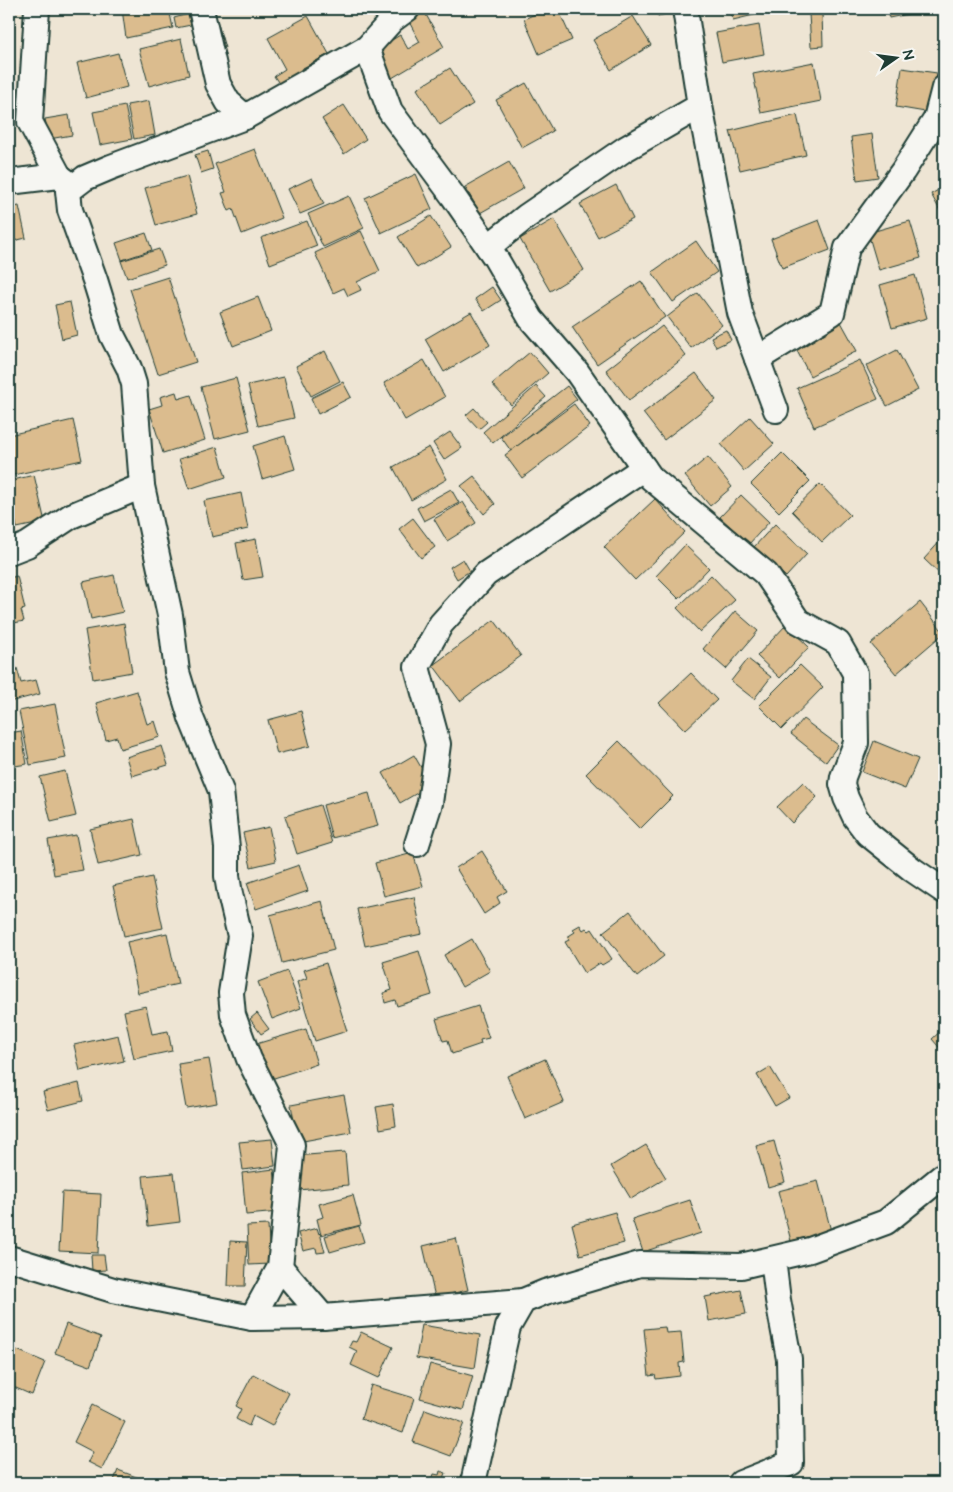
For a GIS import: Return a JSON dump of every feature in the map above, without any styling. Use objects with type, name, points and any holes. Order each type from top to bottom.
[{"type":"street","points":[[37,9],[30,122],[66,181],[70,210],[112,334],[134,384],[142,486],[170,614],[177,672],[192,718],[221,791],[227,848],[227,876],[240,936],[231,993],[233,1015],[249,1060],[292,1145],[280,1267],[252,1318]]},
{"type":"street","points":[[201,9],[218,84],[228,102],[245,117]]},
{"type":"street","points":[[685,9],[700,106],[740,313],[776,410]]},
{"type":"street","points":[[9,182],[66,181],[85,178],[245,117],[367,48],[395,12]]},
{"type":"street","points":[[367,48],[390,111],[453,196],[495,257],[531,319],[577,372],[651,478],[766,574],[798,621],[838,643],[855,673],[856,743],[843,776],[842,784],[846,798],[855,817],[868,834],[913,870],[944,891]]},
{"type":"street","points":[[757,359],[832,313],[847,248],[903,171],[936,119],[944,88]]},
{"type":"street","points":[[488,247],[527,216],[625,149],[700,106]]},
{"type":"street","points":[[417,844],[430,803],[438,744],[417,667],[440,624],[486,574],[644,468]]},
{"type":"street","points":[[9,552],[27,545],[71,516],[142,486]]},
{"type":"street","points":[[9,1258],[113,1290],[252,1318],[322,1317],[523,1301],[545,1292],[640,1264],[741,1266],[810,1250],[886,1222],[944,1176]]},
{"type":"street","points":[[741,1483],[790,1463],[789,1359],[778,1300],[773,1258]]},
{"type":"street","points":[[280,1267],[322,1317]]},
{"type":"street","points":[[473,1483],[508,1327],[523,1301]]},
{"type":"building","points":[[122,9],[169,9],[173,28],[126,38]]},
{"type":"building","points":[[546,9],[558,9],[572,40],[539,54],[524,19]]},
{"type":"building","points":[[656,9],[679,9],[680,11],[658,16]]},
{"type":"building","points":[[730,9],[779,9],[733,20]]},
{"type":"building","points":[[887,9],[932,9],[889,18]]},
{"type":"building","points":[[424,11],[444,47],[392,78],[376,50],[400,35],[408,49],[420,42],[408,20]]},
{"type":"building","points":[[215,13],[225,48],[213,51],[204,16]]},
{"type":"building","points":[[822,13],[823,46],[811,47],[809,14]]},
{"type":"building","points":[[188,14],[191,25],[176,28],[174,18]]},
{"type":"building","points":[[308,16],[329,54],[301,69],[304,74],[282,88],[274,76],[285,69],[268,38]]},
{"type":"building","points":[[633,16],[651,45],[611,70],[593,40]]},
{"type":"building","points":[[759,25],[764,54],[722,62],[716,33]]},
{"type":"building","points":[[181,39],[189,75],[149,86],[139,49]]},
{"type":"building","points":[[118,53],[127,87],[86,98],[77,63]]},
{"type":"building","points":[[814,62],[821,101],[761,113],[753,74]]},
{"type":"building","points":[[450,68],[473,104],[440,125],[417,89]]},
{"type":"building","points":[[902,68],[937,73],[931,113],[896,107]]},
{"type":"building","points":[[526,83],[553,131],[522,148],[496,100]]},
{"type":"building","points":[[149,101],[155,135],[134,139],[127,105]]},
{"type":"building","points":[[344,105],[366,139],[344,154],[322,119]]},
{"type":"building","points":[[125,106],[132,139],[100,145],[93,112]]},
{"type":"building","points":[[69,115],[72,135],[49,139],[45,119]]},
{"type":"building","points":[[797,115],[806,155],[740,170],[730,131]]},
{"type":"building","points":[[872,134],[878,177],[857,180],[851,137]]},
{"type":"building","points":[[255,149],[282,218],[242,234],[233,209],[229,211],[222,193],[226,192],[215,164]]},
{"type":"building","points":[[208,151],[213,169],[201,173],[195,155]]},
{"type":"building","points":[[509,162],[524,188],[480,213],[465,187]]},
{"type":"building","points":[[416,174],[432,209],[381,233],[365,198]]},
{"type":"building","points":[[187,176],[197,214],[156,225],[145,188]]},
{"type":"building","points":[[312,178],[324,204],[300,214],[288,189]]},
{"type":"building","points":[[616,185],[633,219],[598,237],[580,204]]},
{"type":"building","points":[[944,187],[944,218],[931,194]]},
{"type":"building","points":[[349,196],[364,228],[323,247],[308,214]]},
{"type":"building","points":[[19,206],[26,238],[9,242],[9,208]]},
{"type":"building","points":[[431,216],[451,247],[417,268],[398,237]]},
{"type":"building","points":[[554,219],[584,270],[550,291],[520,239]]},
{"type":"building","points":[[819,220],[830,250],[782,268],[771,239]]},
{"type":"building","points":[[307,221],[317,246],[270,264],[261,238]]},
{"type":"building","points":[[910,221],[921,258],[879,270],[868,233]]},
{"type":"building","points":[[361,231],[380,271],[357,282],[361,290],[348,296],[344,288],[333,293],[315,253]]},
{"type":"building","points":[[146,233],[152,250],[122,260],[116,243]]},
{"type":"building","points":[[696,241],[717,272],[673,302],[652,272]]},
{"type":"building","points":[[159,249],[165,265],[127,278],[121,261]]},
{"type":"building","points":[[915,275],[927,318],[892,328],[880,285]]},
{"type":"building","points":[[168,277],[196,362],[158,374],[130,289]]},
{"type":"building","points":[[641,281],[665,317],[597,364],[572,327]]},
{"type":"building","points":[[492,287],[501,300],[484,311],[475,299]]},
{"type":"building","points":[[698,293],[722,325],[691,348],[667,317]]},
{"type":"building","points":[[258,297],[271,331],[233,346],[220,312]]},
{"type":"building","points":[[70,302],[77,335],[62,339],[55,305]]},
{"type":"building","points":[[471,312],[490,345],[444,372],[425,339]]},
{"type":"building","points":[[841,322],[857,351],[810,376],[795,347]]},
{"type":"building","points":[[662,326],[686,356],[629,400],[606,370]]},
{"type":"building","points":[[726,330],[731,340],[716,347],[711,337]]},
{"type":"building","points":[[897,350],[918,390],[887,406],[866,366]]},
{"type":"building","points":[[325,351],[340,381],[311,396],[296,366]]},
{"type":"building","points":[[530,352],[548,373],[511,405],[492,384]]},
{"type":"building","points":[[424,360],[445,397],[405,420],[384,383]]},
{"type":"building","points":[[860,360],[878,399],[814,427],[797,388]]},
{"type":"building","points":[[696,373],[716,400],[664,440],[643,413]]},
{"type":"building","points":[[284,377],[294,418],[258,426],[248,385]]},
{"type":"building","points":[[236,378],[250,430],[215,439],[201,387]]},
{"type":"building","points":[[343,382],[351,397],[318,414],[311,398]]},
{"type":"building","points":[[536,386],[546,397],[493,443],[483,432]]},
{"type":"building","points":[[567,386],[577,399],[511,451],[501,437]]},
{"type":"building","points":[[176,392],[178,399],[191,395],[205,440],[163,453],[149,409],[162,405],[160,397]]},
{"type":"building","points":[[574,404],[590,426],[522,478],[505,455]]},
{"type":"building","points":[[474,408],[487,422],[479,429],[466,415]]},
{"type":"building","points":[[750,417],[774,444],[744,471],[721,444]]},
{"type":"building","points":[[73,420],[82,460],[9,476],[9,435]]},
{"type":"building","points":[[450,432],[462,448],[444,460],[433,443]]},
{"type":"building","points":[[285,436],[295,469],[262,479],[253,446]]},
{"type":"building","points":[[217,447],[226,477],[189,489],[179,459]]},
{"type":"building","points":[[429,447],[447,479],[411,500],[393,467]]},
{"type":"building","points":[[782,453],[810,481],[779,512],[751,484]]},
{"type":"building","points":[[708,457],[732,487],[710,506],[685,476]]},
{"type":"building","points":[[34,475],[45,522],[17,528],[9,492],[9,481]]},
{"type":"building","points":[[474,476],[495,504],[484,514],[461,486]]},
{"type":"building","points":[[820,484],[850,515],[822,542],[792,511]]},
{"type":"building","points":[[451,489],[459,503],[424,521],[417,508]]},
{"type":"building","points":[[241,493],[248,529],[212,537],[204,501]]},
{"type":"building","points":[[741,495],[769,522],[749,544],[720,517]]},
{"type":"building","points":[[655,499],[685,532],[635,580],[604,547]]},
{"type":"building","points":[[463,502],[476,523],[447,541],[434,519]]},
{"type":"building","points":[[413,518],[435,547],[421,558],[399,529]]},
{"type":"building","points":[[775,524],[807,554],[786,577],[754,547]]},
{"type":"building","points":[[944,537],[944,578],[924,559]]},
{"type":"building","points":[[256,539],[263,577],[243,580],[236,543]]},
{"type":"building","points":[[685,545],[709,568],[679,599],[656,576]]},
{"type":"building","points":[[463,559],[470,571],[457,579],[450,567]]},
{"type":"building","points":[[114,575],[123,612],[91,619],[83,582]]},
{"type":"building","points":[[711,575],[735,600],[700,632],[677,608]]},
{"type":"building","points":[[17,576],[25,609],[21,610],[24,621],[9,624],[9,578]]},
{"type":"building","points":[[920,602],[944,633],[896,674],[871,644]]},
{"type":"building","points":[[735,611],[758,631],[726,669],[703,649]]},
{"type":"building","points":[[494,620],[521,656],[460,701],[433,665]]},
{"type":"building","points":[[124,623],[132,672],[93,679],[85,630]]},
{"type":"building","points":[[786,625],[809,647],[780,678],[757,656]]},
{"type":"building","points":[[748,659],[771,677],[754,699],[731,681]]},
{"type":"building","points":[[800,665],[823,687],[782,729],[759,706]]},
{"type":"building","points":[[17,668],[21,683],[36,680],[40,694],[9,702],[9,670]]},
{"type":"building","points":[[691,673],[717,700],[685,730],[659,703]]},
{"type":"building","points":[[137,691],[147,724],[155,721],[160,737],[120,749],[117,737],[106,740],[96,703]]},
{"type":"building","points":[[55,704],[66,758],[30,765],[19,711]]},
{"type":"building","points":[[301,711],[310,746],[277,754],[268,720]]},
{"type":"building","points":[[803,719],[838,745],[826,762],[791,734]]},
{"type":"building","points":[[21,731],[27,764],[9,767],[9,733]]},
{"type":"building","points":[[619,741],[673,796],[640,829],[586,774]]},
{"type":"building","points":[[874,741],[918,759],[905,789],[862,772]]},
{"type":"building","points":[[162,746],[168,765],[132,776],[126,757]]},
{"type":"building","points":[[414,755],[431,785],[400,803],[383,773]]},
{"type":"building","points":[[65,771],[76,816],[51,822],[40,777]]},
{"type":"building","points":[[803,782],[817,797],[792,823],[777,807]]},
{"type":"building","points":[[369,793],[378,826],[332,838],[323,805]]},
{"type":"building","points":[[944,795],[944,805],[939,800]]},
{"type":"building","points":[[320,805],[332,843],[297,854],[285,816]]},
{"type":"building","points":[[134,819],[142,855],[98,865],[90,829]]},
{"type":"building","points":[[269,827],[276,861],[251,867],[243,833]]},
{"type":"building","points":[[76,835],[83,870],[54,875],[48,840]]},
{"type":"building","points":[[482,851],[507,891],[497,897],[500,903],[484,914],[456,868]]},
{"type":"building","points":[[413,853],[423,886],[384,896],[375,863]]},
{"type":"building","points":[[299,865],[308,891],[256,909],[247,883]]},
{"type":"building","points":[[152,877],[163,928],[124,936],[113,886]]},
{"type":"building","points":[[414,897],[422,934],[365,946],[357,909]]},
{"type":"building","points":[[322,901],[334,950],[282,963],[270,915]]},
{"type":"building","points":[[630,911],[664,956],[637,977],[603,932]]},
{"type":"building","points":[[580,925],[583,930],[586,928],[589,931],[592,929],[612,959],[602,965],[600,963],[584,973],[565,942],[569,940],[567,937],[575,932],[573,929]]},
{"type":"building","points":[[167,933],[178,984],[138,993],[127,942]]},
{"type":"building","points":[[472,939],[490,971],[462,987],[444,955]]},
{"type":"building","points":[[419,951],[432,995],[397,1006],[395,1000],[385,1003],[383,993],[392,990],[383,962]]},
{"type":"building","points":[[326,963],[347,1031],[315,1041],[297,982],[307,978],[304,970]]},
{"type":"building","points":[[287,971],[301,1008],[272,1019],[258,982]]},
{"type":"building","points":[[146,1006],[152,1034],[168,1031],[172,1051],[134,1059],[124,1011]]},
{"type":"building","points":[[478,1006],[489,1038],[480,1040],[481,1044],[452,1054],[448,1040],[443,1041],[436,1019]]},
{"type":"building","points":[[257,1013],[269,1029],[261,1034],[250,1019]]},
{"type":"building","points":[[944,1028],[944,1053],[932,1039]]},
{"type":"building","points":[[306,1029],[317,1064],[268,1080],[256,1044]]},
{"type":"building","points":[[118,1035],[124,1061],[80,1071],[74,1045]]},
{"type":"building","points":[[209,1059],[217,1103],[186,1108],[178,1064]]},
{"type":"building","points":[[545,1059],[564,1102],[525,1119],[507,1076]]},
{"type":"building","points":[[770,1067],[789,1098],[775,1106],[757,1075]]},
{"type":"building","points":[[79,1083],[83,1101],[48,1110],[43,1092]]},
{"type":"building","points":[[344,1095],[351,1132],[298,1142],[291,1105]]},
{"type":"building","points":[[393,1104],[396,1126],[380,1129],[376,1107]]},
{"type":"building","points":[[272,1139],[275,1166],[243,1170],[239,1142]]},
{"type":"building","points":[[774,1141],[785,1182],[768,1187],[756,1146]]},
{"type":"building","points":[[646,1145],[666,1178],[631,1199],[611,1166]]},
{"type":"building","points":[[345,1152],[348,1185],[299,1190],[295,1156]]},
{"type":"building","points":[[274,1169],[279,1212],[246,1215],[242,1173]]},
{"type":"building","points":[[174,1173],[180,1222],[148,1226],[143,1176]]},
{"type":"building","points":[[818,1181],[831,1231],[791,1241],[778,1191]]},
{"type":"building","points":[[62,1192],[101,1194],[98,1253],[59,1251]]},
{"type":"building","points":[[353,1195],[361,1225],[321,1235],[317,1219],[323,1217],[319,1204]]},
{"type":"building","points":[[690,1200],[701,1233],[643,1252],[632,1219]]},
{"type":"building","points":[[615,1212],[624,1243],[580,1255],[572,1224]]},
{"type":"building","points":[[268,1225],[270,1264],[249,1265],[247,1226]]},
{"type":"building","points":[[359,1226],[364,1242],[330,1252],[325,1236]]},
{"type":"building","points":[[317,1228],[325,1252],[317,1253],[316,1248],[303,1251],[298,1233]]},
{"type":"building","points":[[456,1238],[468,1290],[435,1297],[423,1246]]},
{"type":"building","points":[[230,1241],[247,1242],[245,1286],[228,1286]]},
{"type":"building","points":[[91,1255],[104,1255],[106,1270],[92,1271]]},
{"type":"building","points":[[741,1290],[746,1314],[709,1321],[705,1297]]},
{"type":"building","points":[[66,1324],[101,1337],[90,1366],[55,1353]]},
{"type":"building","points":[[422,1325],[480,1335],[475,1368],[416,1358]]},
{"type":"building","points":[[665,1327],[666,1333],[681,1332],[684,1362],[679,1363],[680,1376],[656,1379],[655,1375],[649,1376],[644,1329]]},
{"type":"building","points":[[361,1332],[393,1347],[379,1378],[351,1365],[357,1351],[349,1347],[352,1341],[356,1342]]},
{"type":"building","points":[[17,1350],[45,1362],[32,1395],[9,1385],[9,1372]]},
{"type":"building","points":[[430,1364],[473,1376],[463,1410],[420,1398]]},
{"type":"building","points":[[253,1374],[289,1393],[272,1426],[253,1416],[249,1426],[236,1419],[241,1409],[236,1406]]},
{"type":"building","points":[[371,1385],[414,1398],[403,1433],[361,1419]]},
{"type":"building","points":[[9,1399],[13,1402],[9,1411]]},
{"type":"building","points":[[92,1405],[125,1422],[102,1469],[88,1462],[93,1452],[74,1442]]},
{"type":"building","points":[[425,1409],[464,1423],[451,1456],[413,1442]]},
{"type":"building","points":[[118,1470],[152,1483],[113,1483]]},
{"type":"building","points":[[440,1471],[446,1473],[444,1478],[460,1483],[431,1483],[434,1474],[439,1475]]}]
